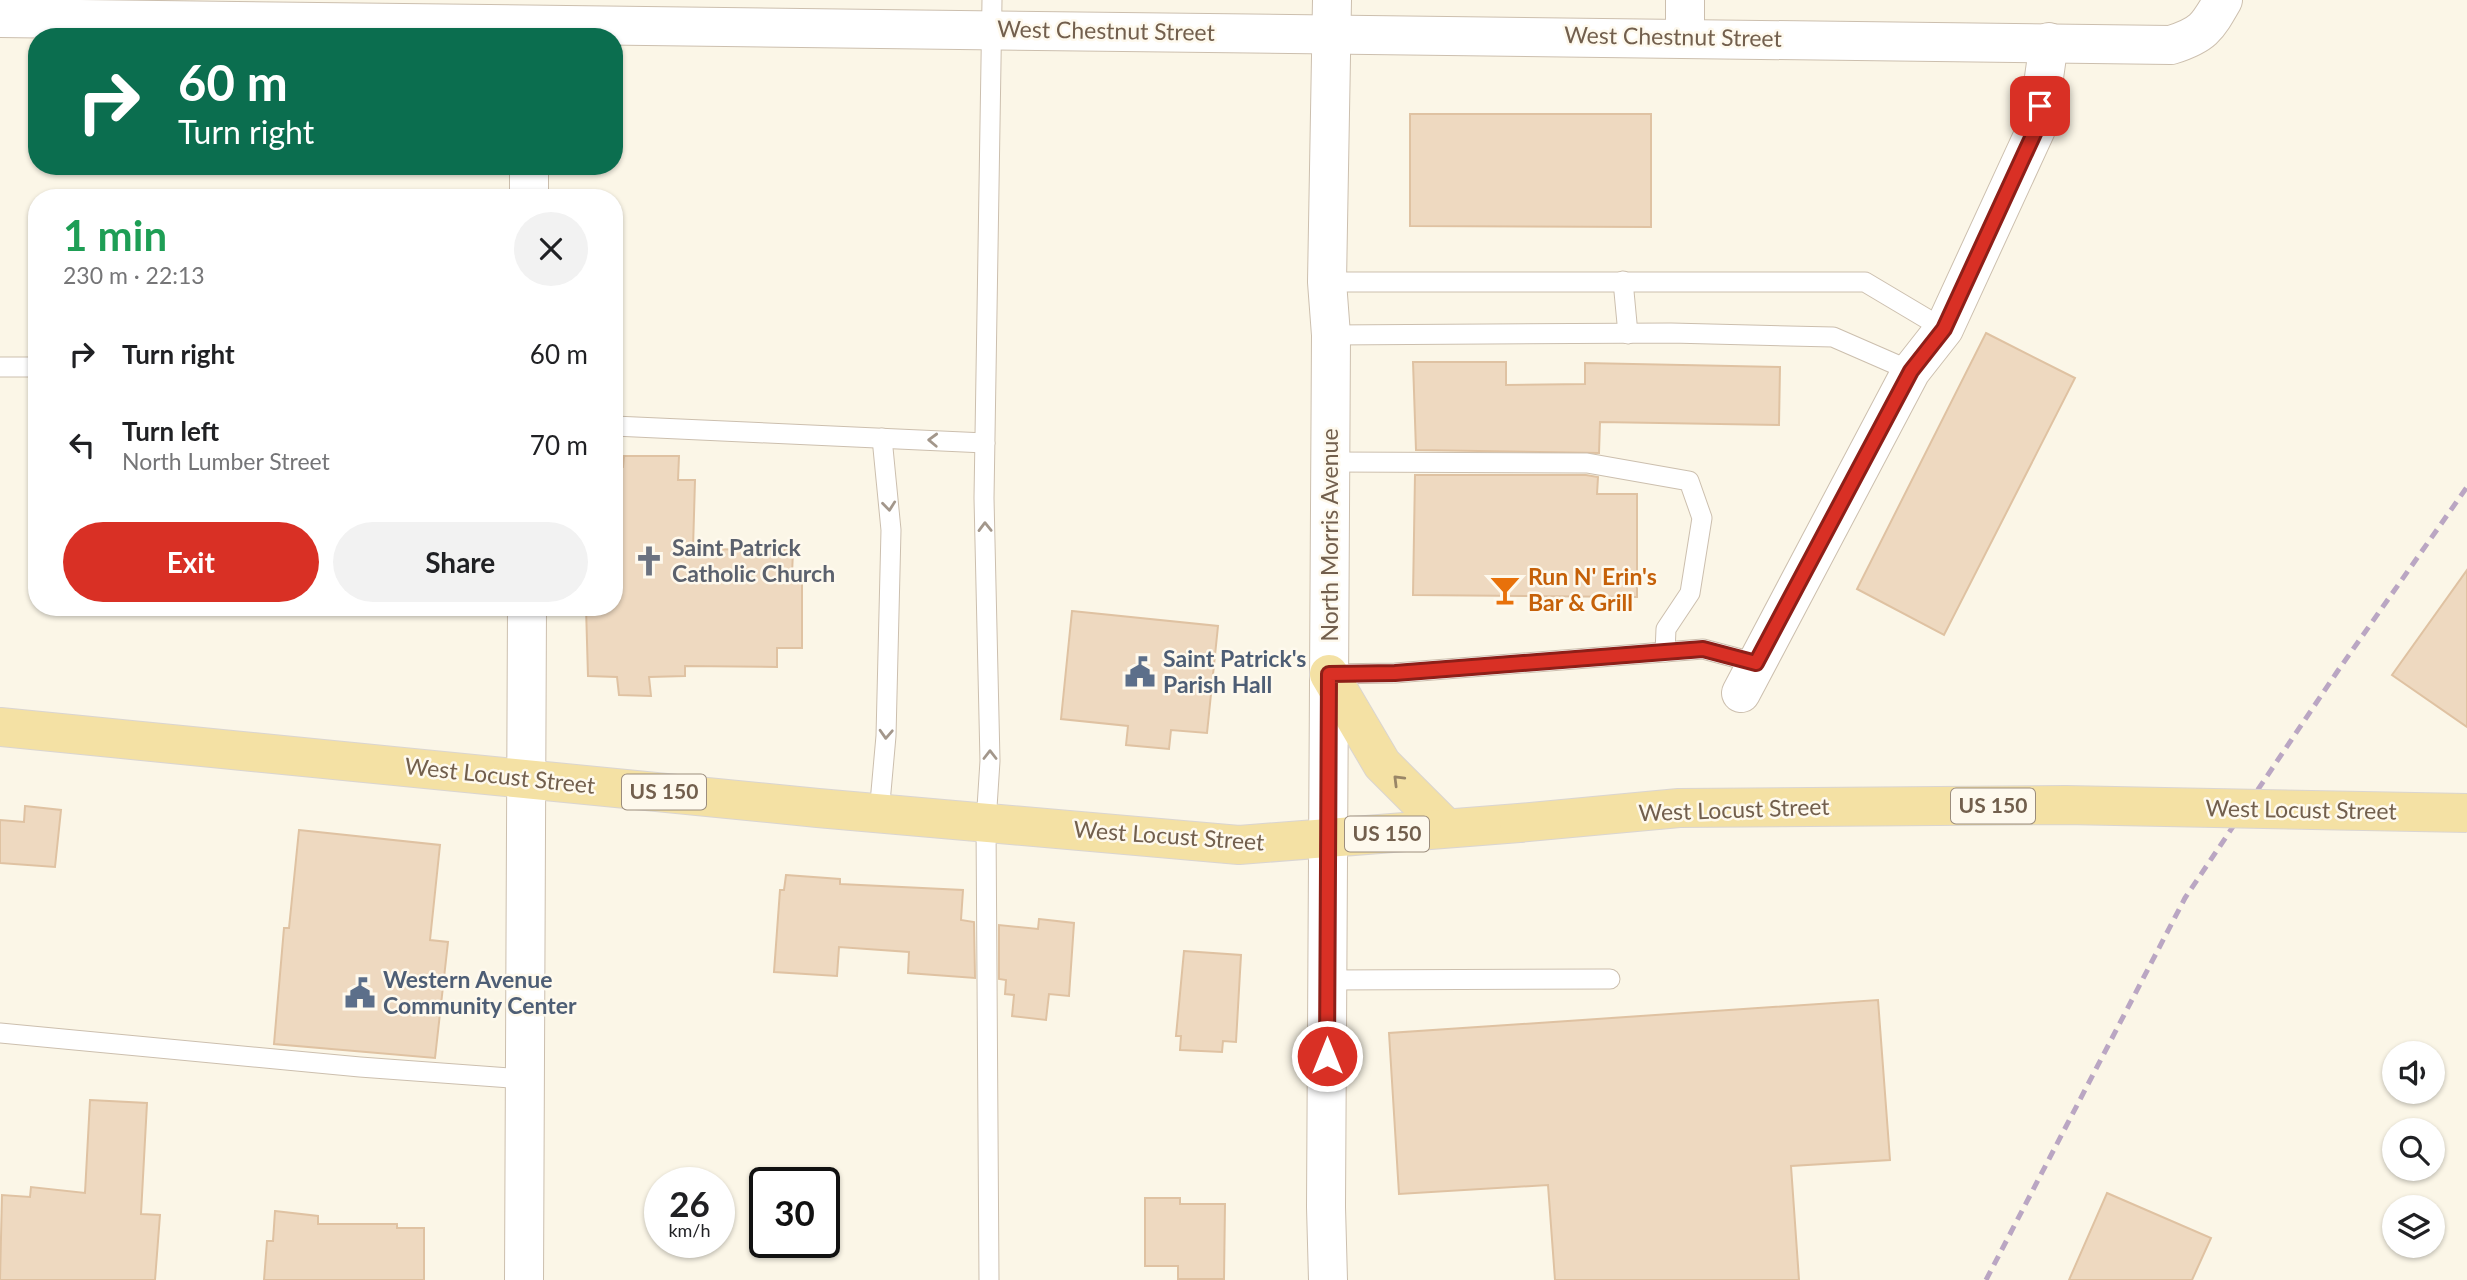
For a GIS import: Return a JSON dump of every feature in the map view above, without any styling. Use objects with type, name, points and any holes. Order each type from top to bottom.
[{"type":"main road","points":[[1329,674],[1382,764],[1446,828]]},
{"type":"main road","name":"West Locust Street","points":[[0,727],[879,814],[1239,845],[1693,808],[2066,805],[2467,813]]},
{"type":"street","points":[[1685,0],[1685,37]]},
{"type":"street","name":"West Chestnut Street","points":[[0,18],[530,20],[992,15],[1332,17],[1685,37],[2171,45],[2197,37],[2215,14]]},
{"type":"street","name":"North Morris Avenue","points":[[1328,1280],[1331,335],[1327,282],[1332,17]]},
{"type":"street","points":[[1749,678],[1911,371],[1944,329],[2037,127],[2049,42]]},
{"type":"street","points":[[524,1280],[527,616]]},
{"type":"lane","points":[[989,1280],[986,823],[990,761],[985,443],[992,15]]},
{"type":"lane","points":[[1327,282],[1865,282],[1944,329]]},
{"type":"lane","points":[[1623,282],[1628,334]]},
{"type":"lane","points":[[1331,335],[1628,334],[1833,338],[1911,371]]},
{"type":"lane","points":[[0,366],[28,367]]},
{"type":"lane","points":[[623,426],[985,443]]},
{"type":"lane","points":[[879,814],[886,736],[891,530],[882,438]]},
{"type":"lane","points":[[1330,463],[1587,463],[1689,481],[1702,519],[1690,593],[1666,629],[1665,652]]},
{"type":"lane","points":[[1329,674],[1395,673],[1703,649],[1749,678]]},
{"type":"lane","points":[[1328,980],[1610,979]]},
{"type":"lane","points":[[0,1033],[346,1066],[525,1079]]},
{"type":"building","points":[[1410,114],[1651,114],[1651,227],[1410,226]]},
{"type":"building","points":[[1986,333],[2075,378],[1944,635],[1857,589]]},
{"type":"building","points":[[1413,362],[1506,362],[1506,385],[1585,384],[1585,363],[1780,367],[1779,425],[1600,422],[1599,453],[1416,450]]},
{"type":"building","points":[[624,456],[679,456],[678,480],[695,480],[693,549],[793,550],[792,575],[802,575],[802,648],[777,648],[777,667],[685,666],[685,676],[649,677],[651,696],[619,695],[617,677],[588,676],[586,616],[623,616]]},
{"type":"building","points":[[1415,475],[1586,475],[1598,477],[1597,494],[1637,494],[1637,597],[1413,595]]},
{"type":"building","points":[[2467,570],[2467,727],[2392,675]]},
{"type":"building","name":"Saint Patrick's Parish Hall","points":[[1072,611],[1218,626],[1207,733],[1171,730],[1169,749],[1126,745],[1128,726],[1061,719]]},
{"type":"building","points":[[25,806],[61,810],[55,867],[0,863],[0,820],[24,822]]},
{"type":"building","name":"Western Avenue Community Center","points":[[299,830],[440,845],[430,940],[448,942],[435,1058],[274,1044],[284,928],[289,928]]},
{"type":"building","points":[[786,875],[840,879],[840,884],[963,890],[961,920],[974,922],[975,978],[908,973],[909,952],[839,947],[837,976],[774,972],[780,890],[784,890]]},
{"type":"building","points":[[1039,919],[1074,923],[1069,996],[1049,994],[1046,1020],[1012,1016],[1014,995],[1005,994],[1006,980],[999,979],[999,925],[1038,929]]},
{"type":"building","points":[[1184,951],[1241,955],[1236,1042],[1223,1041],[1222,1052],[1180,1050],[1181,1036],[1176,1036]]},
{"type":"building","points":[[1878,1000],[1890,1160],[1791,1166],[1799,1280],[1555,1280],[1548,1185],[1399,1194],[1389,1033]]},
{"type":"building","points":[[90,1100],[147,1103],[141,1214],[160,1215],[155,1280],[0,1280],[2,1195],[30,1197],[31,1187],[85,1193]]},
{"type":"building","points":[[2107,1193],[2211,1238],[2192,1280],[2069,1280]]},
{"type":"building","points":[[1145,1198],[1180,1198],[1180,1204],[1225,1204],[1224,1279],[1178,1279],[1178,1266],[1145,1266]]},
{"type":"building","points":[[275,1211],[318,1216],[318,1224],[397,1224],[397,1228],[424,1228],[424,1280],[264,1280],[267,1241],[273,1241]]},
{"type":"railway","points":[[1986,1280],[2185,898],[2337,672],[2467,487]]},
{"type":"place","name":"Saint Patrick Catholic Church","points":[[649,561]]},
{"type":"place","name":"Run N' Erin's Bar & Grill","points":[[1505,590]]},
{"type":"place","name":"Saint Patrick's Parish Hall","points":[[1140,672]]},
{"type":"place","name":"Western Avenue Community Center","points":[[360,993]]},
{"type":"route","points":[[1327,1056],[1329,674],[1395,673],[1703,649],[1756,663],[1911,371],[1944,329],[2037,127],[2040,106]]}]
